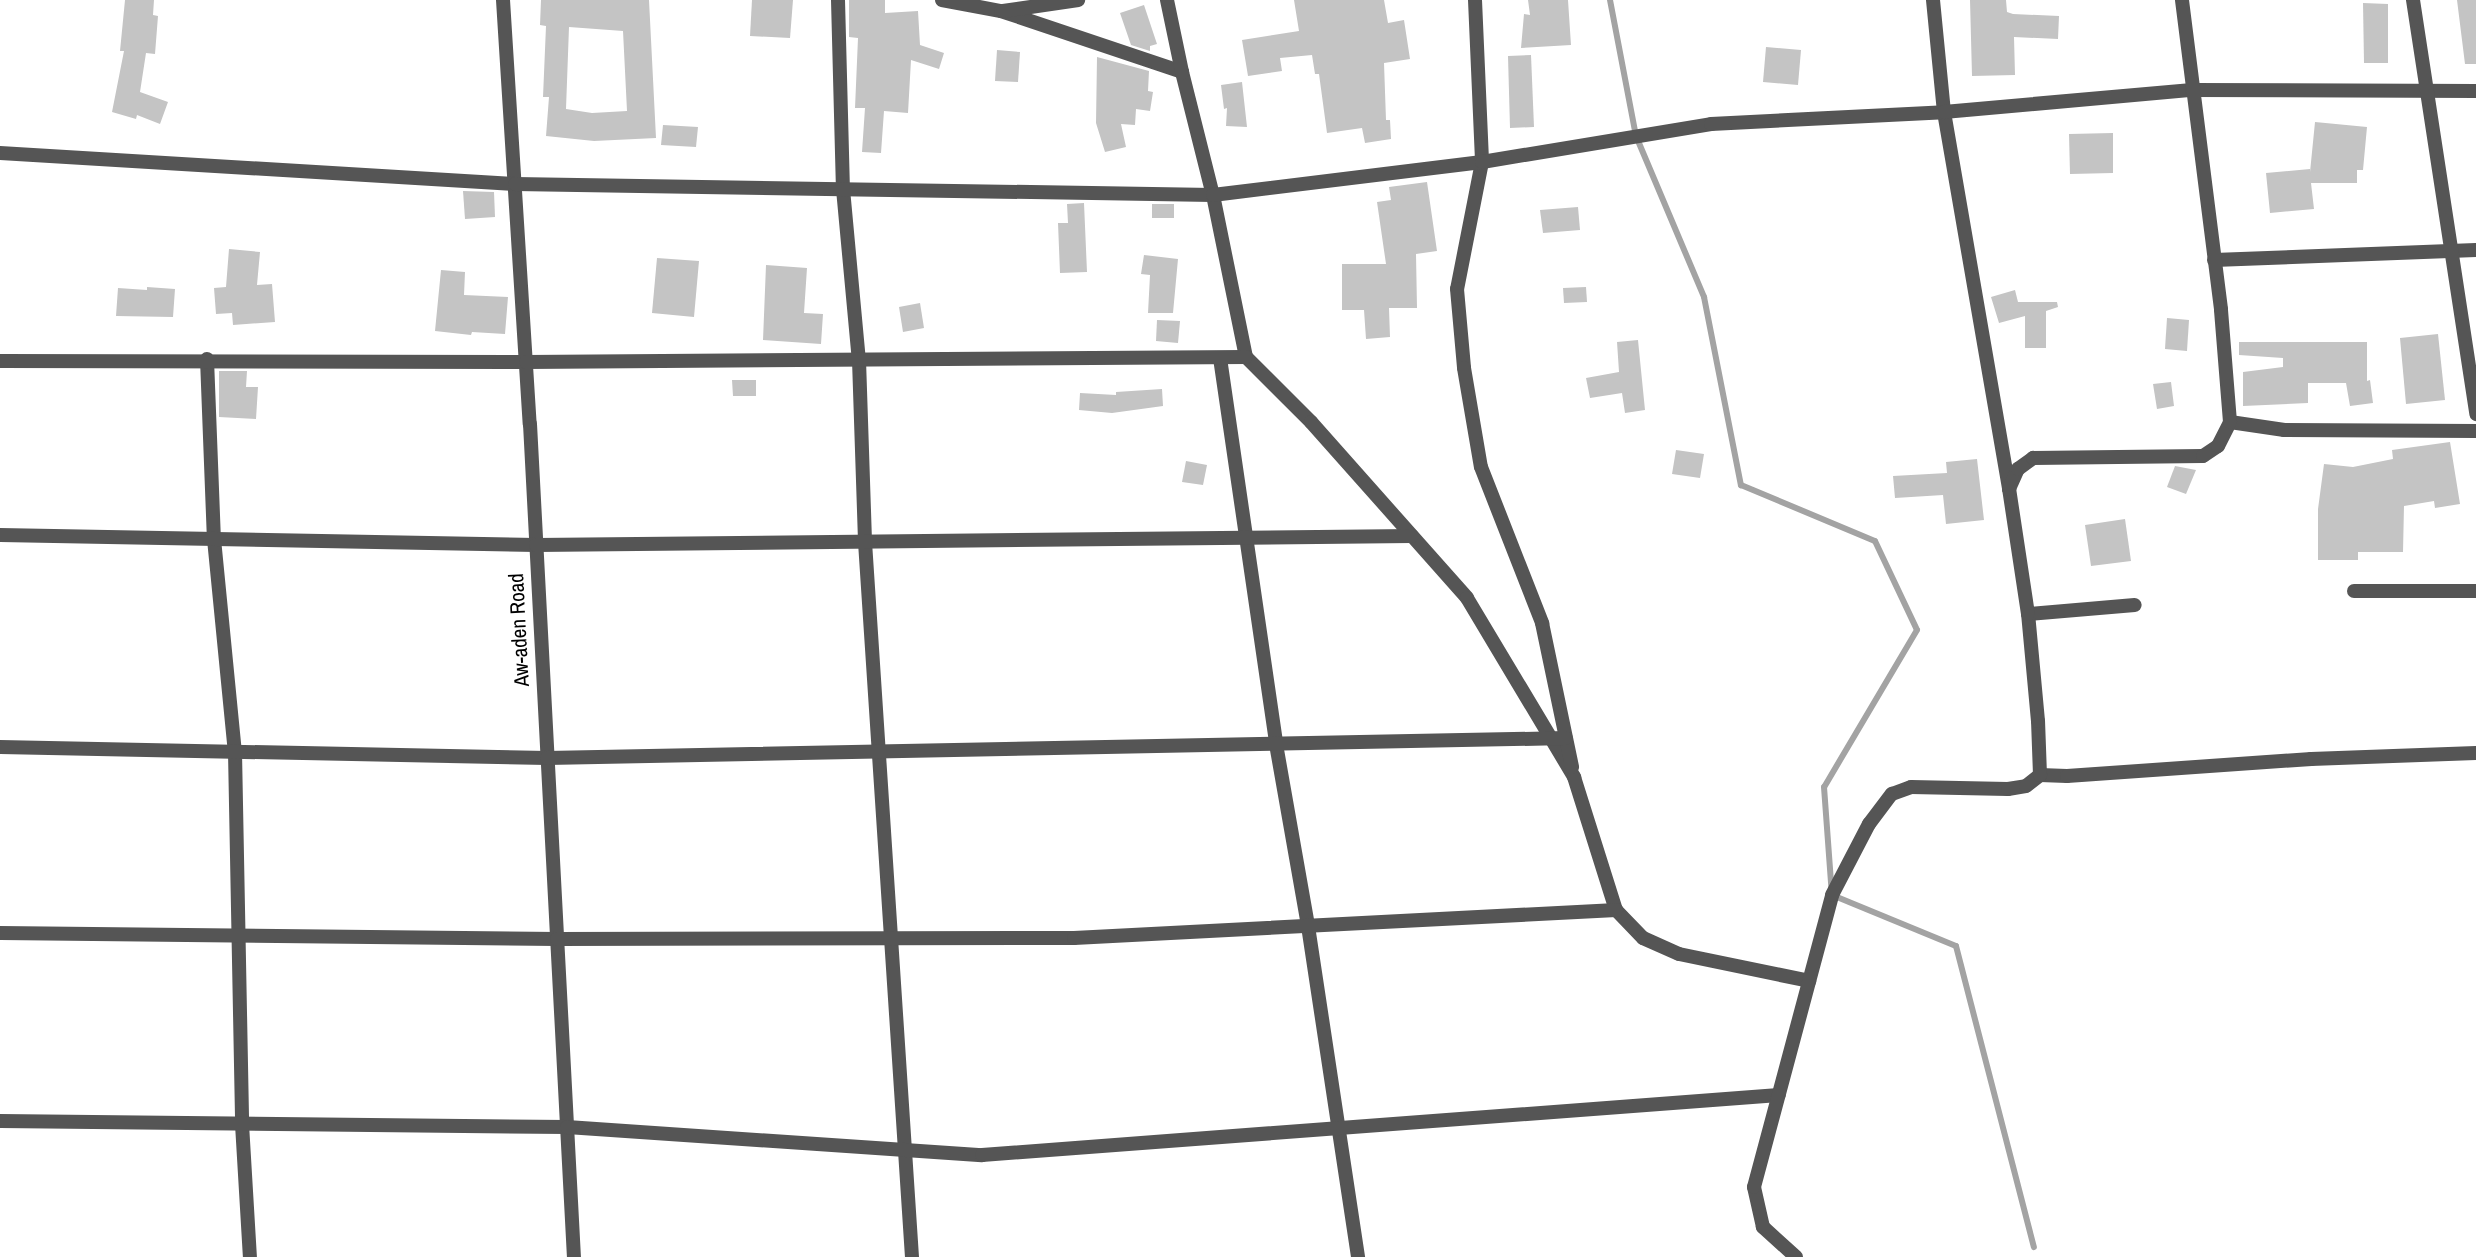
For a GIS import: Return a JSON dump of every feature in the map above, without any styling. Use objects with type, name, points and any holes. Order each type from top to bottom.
[{"type":"street","name":"Aw-aden Road","points":[[503,0],[526,362],[574,1257]]},
{"type":"street","points":[[838,0],[844,189],[859,360],[865,542],[881,752],[912,1257]]},
{"type":"street","points":[[942,0],[1000,11],[1182,72]]},
{"type":"street","points":[[1000,11],[1078,0]]},
{"type":"street","points":[[1167,0],[1213,195],[1247,358],[1311,422],[1467,598],[1574,777]]},
{"type":"street","points":[[1475,0],[1482,162],[1457,289],[1464,368],[1481,467],[1542,623],[1574,777],[1616,910],[1643,938],[1679,954],[1809,981]]},
{"type":"street","points":[[1933,0],[1944,112],[2028,614],[2040,775]]},
{"type":"street","points":[[2009,489],[2018,469],[2033,458],[2203,456],[2218,446],[2230,422],[2214,260],[2182,0]]},
{"type":"street","points":[[2413,0],[2476,414]]},
{"type":"street","points":[[0,153],[515,184],[1213,195],[1482,162],[1712,124],[1944,112],[2192,90],[2476,92]]},
{"type":"street","points":[[2214,260],[2476,250]]},
{"type":"street","points":[[1220,358],[1276,744],[1308,926],[1358,1257]]},
{"type":"street","points":[[0,361],[207,359],[526,362],[1247,358]]},
{"type":"street","points":[[207,359],[214,539],[235,752],[242,1124],[250,1257]]},
{"type":"street","points":[[2230,422],[2284,430],[2476,431]]},
{"type":"street","points":[[0,534],[536,545],[1412,536]]},
{"type":"street","points":[[2354,592],[2476,591]]},
{"type":"street","points":[[2028,614],[2135,605]]},
{"type":"street","points":[[0,747],[547,758],[1566,738]]},
{"type":"street","points":[[1796,1257],[1763,1227],[1755,1187],[1832,895],[1869,824],[1892,794],[1911,787],[2008,789],[2026,786],[2040,775],[2067,776],[2311,759],[2476,753]]},
{"type":"street","points":[[0,933],[557,939],[1074,938],[1616,910]]},
{"type":"street","points":[[0,1121],[567,1127],[982,1155],[1779,1095]]},
{"type":"building","points":[[125,0],[154,0],[153,15],[158,16],[155,54],[146,53],[140,92],[168,102],[160,124],[137,115],[136,119],[112,112],[124,51],[120,51]]},
{"type":"building","points":[[541,0],[649,0],[656,138],[594,141],[546,136],[549,97],[543,97],[546,26],[540,25]],"holes":[[[569,27],[623,31],[627,111],[592,113],[566,109]]]},
{"type":"building","points":[[752,0],[793,0],[790,38],[750,36]]},
{"type":"building","points":[[849,0],[885,0],[885,13],[918,11],[920,45],[944,53],[939,69],[911,60],[908,113],[884,111],[881,153],[862,152],[865,108],[855,108],[858,38],[849,37]]},
{"type":"building","points":[[1294,0],[1384,0],[1388,23],[1404,20],[1410,59],[1384,63],[1386,120],[1390,120],[1391,139],[1365,143],[1362,128],[1327,133],[1319,74],[1315,74],[1312,55],[1280,58],[1282,71],[1248,76],[1242,40],[1299,31]]},
{"type":"building","points":[[1528,0],[1568,0],[1571,45],[1521,48],[1524,14],[1530,15]]},
{"type":"building","points":[[1970,0],[2006,0],[2007,12],[2013,14],[2059,16],[2058,39],[2014,37],[2015,75],[1972,76]]},
{"type":"building","points":[[2457,0],[2476,0],[2476,64],[2465,64]]},
{"type":"building","points":[[2363,3],[2388,4],[2388,63],[2364,63]]},
{"type":"building","points":[[1144,5],[1157,44],[1150,46],[1150,51],[1131,45],[1120,13]]},
{"type":"building","points":[[1766,47],[1801,50],[1798,85],[1763,82]]},
{"type":"building","points":[[997,50],[1020,52],[1018,82],[995,81]]},
{"type":"building","points":[[1531,55],[1534,127],[1510,128],[1508,56]]},
{"type":"building","points":[[1097,57],[1149,71],[1148,91],[1153,92],[1150,111],[1136,109],[1135,125],[1121,124],[1126,147],[1105,152],[1096,123]]},
{"type":"building","points":[[1242,82],[1247,127],[1226,126],[1227,108],[1224,109],[1221,85]]},
{"type":"building","points":[[2315,122],[2367,127],[2363,170],[2357,170],[2357,183],[2311,183],[2314,209],[2270,213],[2266,173],[2310,169],[2310,172]]},
{"type":"building","points":[[663,125],[698,127],[696,147],[661,145]]},
{"type":"building","points":[[2113,133],[2113,173],[2070,174],[2069,134]]},
{"type":"building","points":[[1427,182],[1437,251],[1416,254],[1417,308],[1389,308],[1390,337],[1366,339],[1364,310],[1342,310],[1342,264],[1386,264],[1377,202],[1391,200],[1389,187]]},
{"type":"building","points":[[463,191],[494,192],[495,217],[465,219]]},
{"type":"building","points":[[1084,203],[1087,272],[1060,273],[1058,223],[1068,223],[1067,204]]},
{"type":"building","points":[[1152,204],[1174,204],[1174,218],[1152,218]]},
{"type":"building","points":[[1578,207],[1580,230],[1543,233],[1540,210]]},
{"type":"building","points":[[229,249],[260,252],[257,285],[272,284],[275,322],[233,325],[232,313],[216,314],[214,288],[226,287]]},
{"type":"building","points":[[1144,255],[1178,259],[1173,313],[1148,313],[1150,275],[1141,274]]},
{"type":"building","points":[[657,258],[699,261],[694,317],[652,313]]},
{"type":"building","points":[[766,265],[807,268],[804,313],[823,314],[821,344],[763,340]]},
{"type":"building","points":[[441,270],[465,272],[464,295],[508,297],[505,334],[472,332],[471,335],[435,331]]},
{"type":"building","points":[[147,287],[175,289],[173,317],[116,316],[118,288],[147,290]]},
{"type":"building","points":[[1586,287],[1587,302],[1564,303],[1563,288]]},
{"type":"building","points":[[2015,290],[2018,302],[2057,302],[2058,307],[2046,311],[2046,348],[2025,348],[2025,316],[1999,323],[1991,297]]},
{"type":"building","points":[[920,303],[924,328],[903,332],[899,307]]},
{"type":"building","points":[[2167,318],[2189,320],[2187,351],[2165,349]]},
{"type":"building","points":[[1157,320],[1180,321],[1178,343],[1156,341]]},
{"type":"building","points":[[2438,334],[2445,400],[2406,404],[2400,338]]},
{"type":"building","points":[[1638,340],[1645,410],[1625,413],[1622,393],[1590,398],[1586,378],[1619,372],[1617,342]]},
{"type":"building","points":[[2239,342],[2367,342],[2367,381],[2370,380],[2373,403],[2350,406],[2346,383],[2308,383],[2308,403],[2243,406],[2243,372],[2283,367],[2283,358],[2239,355]]},
{"type":"building","points":[[219,371],[247,371],[246,387],[258,387],[256,419],[219,417]]},
{"type":"building","points":[[732,380],[756,380],[756,396],[733,396]]},
{"type":"building","points":[[2171,382],[2174,406],[2157,409],[2153,384]]},
{"type":"building","points":[[1162,389],[1163,406],[1112,413],[1079,410],[1080,393],[1116,395],[1116,392]]},
{"type":"building","points":[[2450,442],[2460,504],[2435,508],[2434,501],[2404,506],[2403,552],[2358,552],[2358,560],[2318,560],[2318,509],[2324,464],[2353,467],[2393,459],[2392,450]]},
{"type":"building","points":[[1676,450],[1704,454],[1700,478],[1672,474]]},
{"type":"building","points":[[1977,459],[1984,520],[1946,524],[1943,495],[1895,498],[1893,476],[1947,473],[1946,462]]},
{"type":"building","points":[[1186,461],[1207,465],[1203,485],[1182,482]]},
{"type":"building","points":[[2175,466],[2196,470],[2186,494],[2167,487]]},
{"type":"building","points":[[2125,519],[2131,561],[2091,566],[2085,525]]},
{"type":"waterway","points":[[1610,0],[1636,136],[1704,297],[1741,485],[1875,541],[1917,630],[1824,787],[1832,895],[1956,946],[2034,1247]]}]
